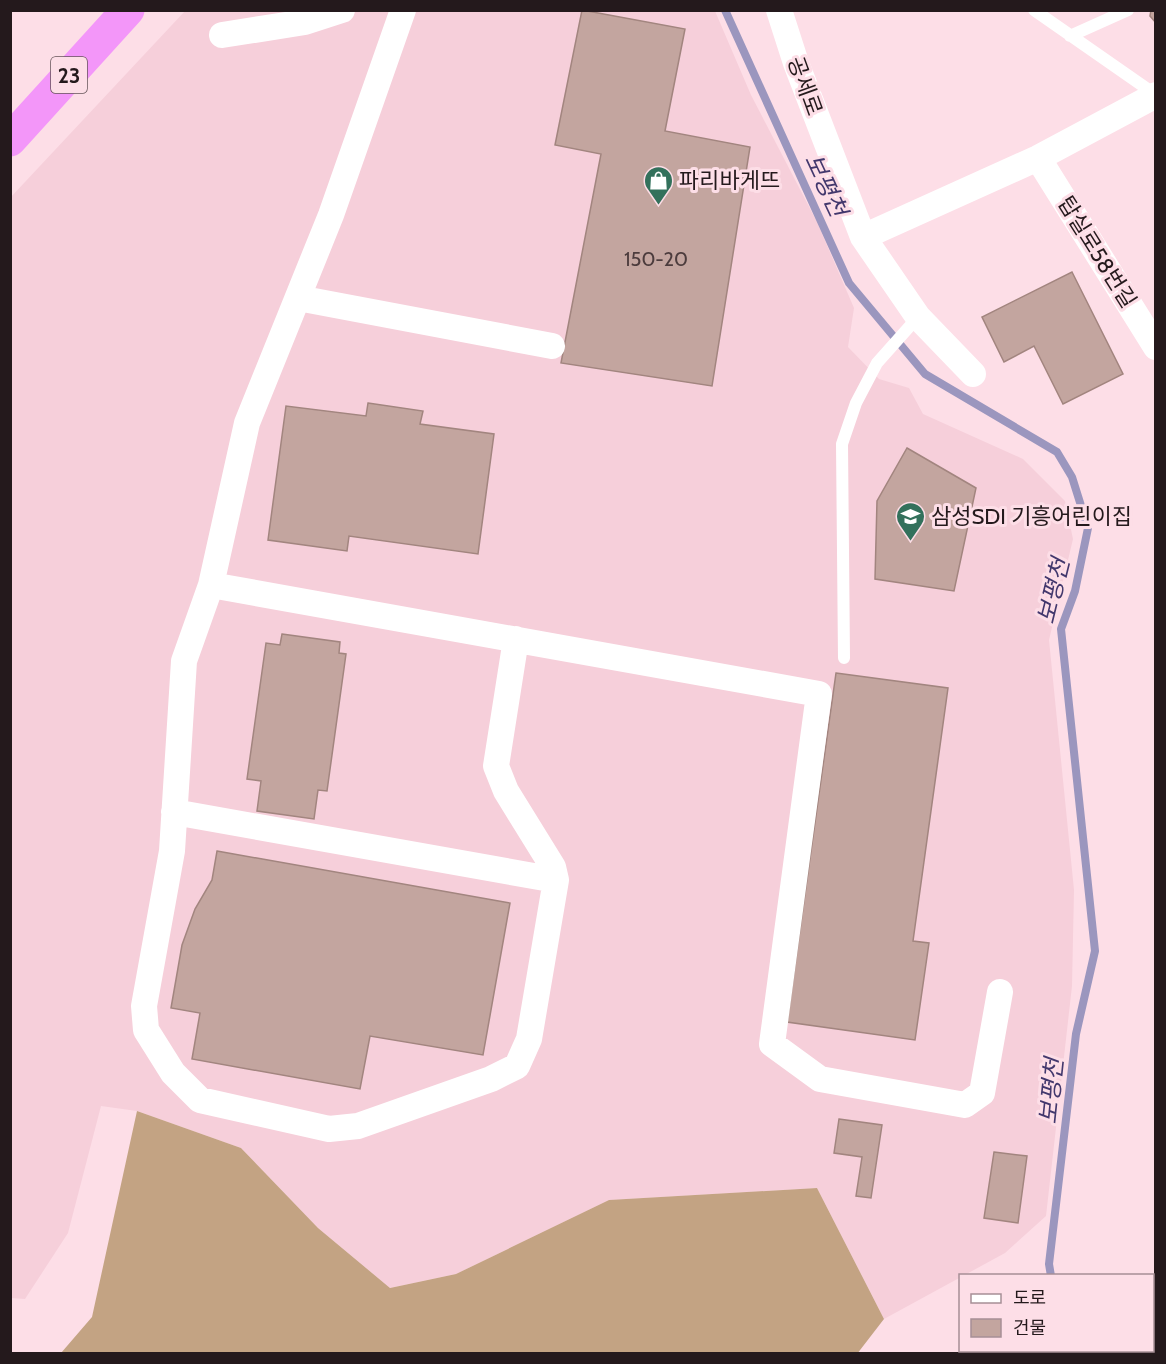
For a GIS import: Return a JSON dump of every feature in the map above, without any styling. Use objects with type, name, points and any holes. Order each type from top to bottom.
[{"type":"highway","name":"23","points":[[10,140],[128,10]]},
{"type":"street","points":[[222,35],[305,22],[342,10]]},
{"type":"street","points":[[403,10],[331,215],[247,423],[211,585],[184,661],[172,851],[144,1006],[146,1030],[173,1073],[200,1100],[329,1129],[358,1126],[491,1079],[517,1066],[529,1039],[556,880],[553,867],[506,791],[496,766],[516,639]]},
{"type":"street","name":"공세로","points":[[779,10],[796,63],[863,237],[918,317],[973,374]]},
{"type":"street","points":[[863,237],[1038,158],[1155,95]]},
{"type":"street","name":"탑실로58번길","points":[[1038,158],[1155,347]]},
{"type":"street","points":[[298,298],[552,346]]},
{"type":"street","points":[[211,585],[819,694],[772,1044],[820,1079],[965,1105],[982,1093],[1000,992]]},
{"type":"street","points":[[174,812],[556,880]]},
{"type":"lane","points":[[1034,10],[1155,95]]},
{"type":"lane","points":[[1070,36],[1128,10]]},
{"type":"lane","points":[[844,658],[842,444],[856,403],[877,363],[918,317]]},
{"type":"shaded area","points":[[185,11],[715,11],[751,95],[817,222],[854,308],[848,347],[879,379],[909,388],[923,414],[1023,459],[1065,501],[1073,539],[1049,640],[1074,890],[1072,986],[1046,1216],[1005,1253],[966,1274],[959,1274],[959,1278],[884,1319],[817,1188],[609,1200],[456,1274],[390,1288],[318,1228],[241,1148],[137,1111],[101,1106],[68,1233],[25,1299],[11,1298],[10,198]]},
{"type":"shaded area","points":[[137,1111],[241,1148],[318,1228],[390,1288],[456,1274],[609,1200],[817,1188],[884,1319],[857,1354],[61,1353],[92,1317]]},
{"type":"building","points":[[582,10],[685,29],[665,131],[750,147],[712,386],[561,363],[601,154],[555,145]]},
{"type":"building","points":[[1151,10],[1156,10],[1156,23],[1150,16]]},
{"type":"building","points":[[1072,272],[1123,374],[1063,404],[1034,346],[1004,362],[982,317]]},
{"type":"building","points":[[368,403],[423,411],[420,424],[494,434],[478,554],[349,536],[347,551],[268,540],[286,406],[366,416]]},
{"type":"building","points":[[907,448],[976,488],[954,591],[875,579],[877,501]]},
{"type":"building","points":[[282,634],[340,642],[339,653],[346,654],[327,791],[318,790],[314,819],[257,811],[261,781],[247,779],[266,643],[280,645]]},
{"type":"building","points":[[836,673],[948,688],[913,941],[929,943],[915,1040],[787,1022]]},
{"type":"building","points":[[217,851],[510,903],[483,1055],[370,1036],[360,1089],[192,1059],[200,1013],[171,1008],[182,945],[195,909],[212,880]]},
{"type":"building","points":[[839,1119],[882,1125],[871,1198],[856,1196],[862,1157],[834,1153]]},
{"type":"building","points":[[994,1152],[1027,1156],[1018,1223],[984,1218]]},
{"type":"waterway","name":"보평천","points":[[725,10],[849,283],[925,374],[1057,452],[1072,477],[1088,528],[1075,591],[1061,629],[1095,951],[1076,1034],[1049,1264],[1051,1274]]},
{"type":"place","name":"파리바게뜨","points":[[658,206]]},
{"type":"place","name":"삼성SDI 기흥어린이집","points":[[910,542]]}]
